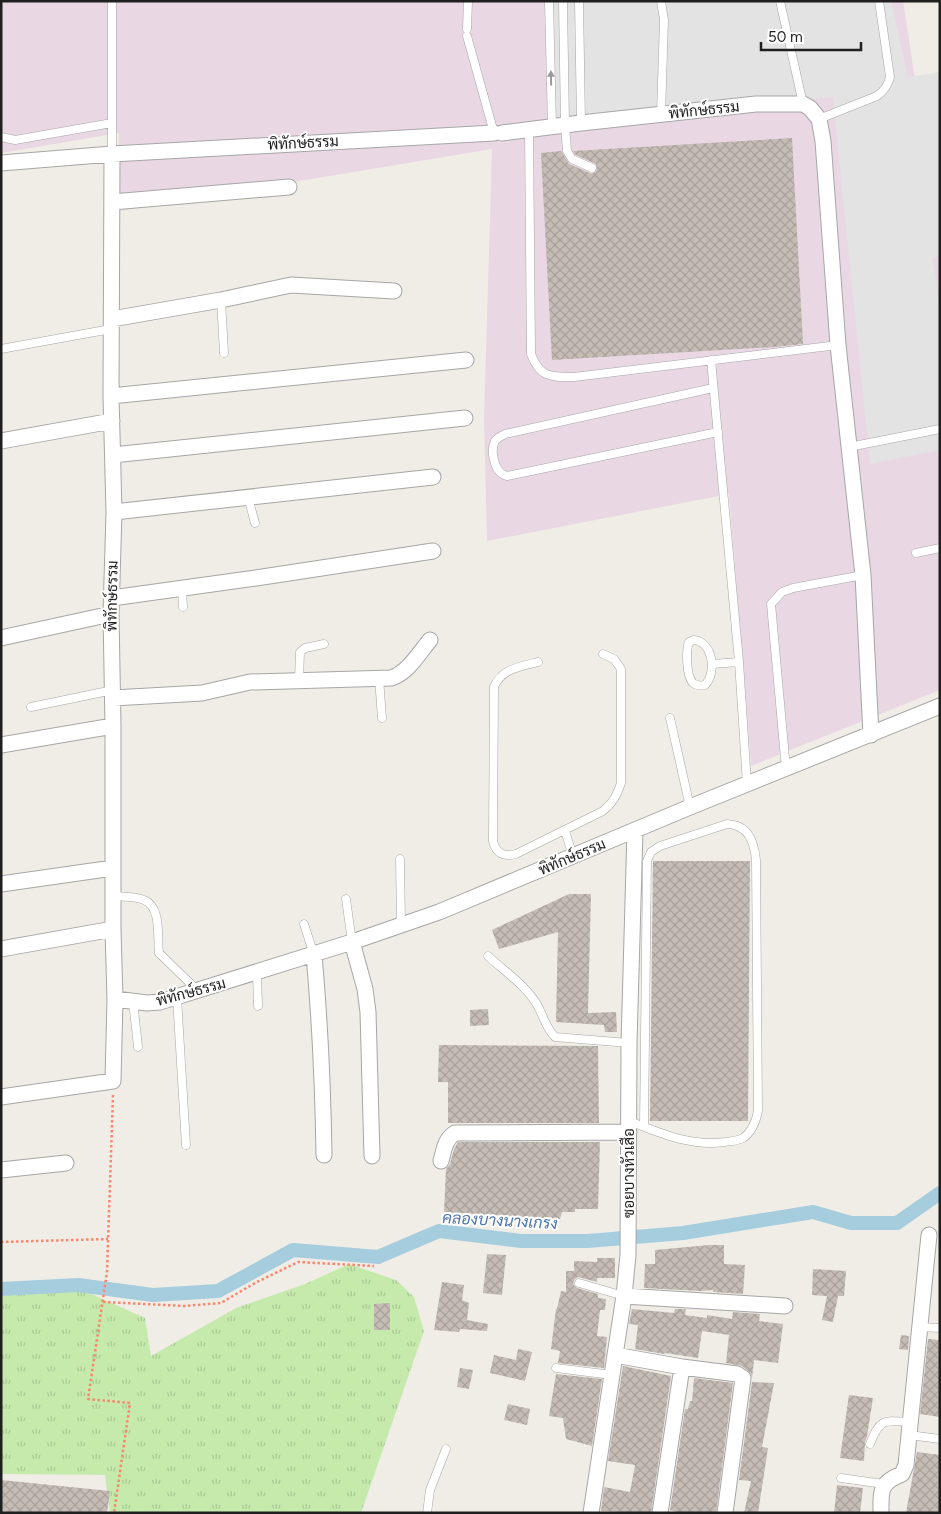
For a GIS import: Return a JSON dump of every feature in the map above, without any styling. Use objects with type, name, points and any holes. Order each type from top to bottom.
[{"type":"street","name":"พิทักษ์ธรรม","points":[[1,163],[112,154],[529,131],[581,123],[756,104],[803,104]]},
{"type":"street","points":[[803,104],[810,108],[819,119],[822,141],[838,345],[863,575],[871,735]]},
{"type":"street","name":"พิทักษ์ธรรม","points":[[112,154],[111,396],[114,512],[111,614],[115,998],[160,1002],[177,998],[314,955],[438,912],[940,706]]},
{"type":"street","points":[[112,202],[289,187]]},
{"type":"street","points":[[112,324],[291,285],[394,291]]},
{"type":"street","points":[[111,396],[466,360]]},
{"type":"street","points":[[113,455],[465,418]]},
{"type":"street","points":[[1,441],[112,421]]},
{"type":"street","points":[[114,512],[433,477]]},
{"type":"street","points":[[112,598],[433,551]]},
{"type":"street","points":[[1,638],[111,614]]},
{"type":"street","points":[[113,694],[202,693],[250,682],[399,676],[430,640]]},
{"type":"street","points":[[1,745],[113,726]]},
{"type":"street","name":"ซอยบางหัวเสือ","points":[[591,1513],[624,1296],[628,1255],[629,1043],[635,831]]},
{"type":"street","points":[[1,884],[113,868]]},
{"type":"street","points":[[1,949],[113,929]]},
{"type":"street","points":[[352,942],[365,989],[368,1012],[372,1156]]},
{"type":"street","points":[[314,955],[323,1075],[324,1155]]},
{"type":"street","points":[[1,1097],[113,1081],[115,998]]},
{"type":"street","points":[[442,1161],[446,1141],[455,1133],[629,1126]]},
{"type":"street","points":[[1,1170],[66,1163]]},
{"type":"street","points":[[881,1513],[881,1493],[884,1484],[889,1479],[902,1474],[906,1465],[929,1235]]},
{"type":"street","points":[[624,1296],[785,1306]]},
{"type":"street","points":[[615,1355],[682,1367],[737,1374],[743,1378],[725,1513]]},
{"type":"street","points":[[660,1513],[682,1367]]},
{"type":"lane","points":[[112,1],[112,154]]},
{"type":"lane","points":[[468,1],[467,32],[498,133]]},
{"type":"lane","points":[[549,1],[558,126],[572,159],[592,168]]},
{"type":"lane","points":[[558,126],[563,1]]},
{"type":"lane","points":[[579,1],[581,123]]},
{"type":"lane","points":[[661,1],[664,20],[662,114]]},
{"type":"lane","points":[[780,1],[803,104]]},
{"type":"lane","points":[[819,119],[877,96],[883,92],[888,84],[890,77],[880,1]]},
{"type":"lane","points":[[1,137],[15,140],[112,123]]},
{"type":"lane","points":[[529,131],[532,354],[540,371],[548,376],[574,377],[838,345]]},
{"type":"lane","points":[[221,300],[224,353]]},
{"type":"lane","points":[[1,349],[112,324]]},
{"type":"lane","points":[[711,360],[739,662],[747,784]]},
{"type":"lane","points":[[713,388],[505,434],[494,443],[495,464],[497,470],[502,475],[507,476],[718,432]]},
{"type":"lane","points":[[849,447],[940,429]]},
{"type":"lane","points":[[248,497],[255,523]]},
{"type":"lane","points":[[916,553],[940,548]]},
{"type":"lane","points":[[786,769],[771,604],[782,592],[793,588],[863,575]]},
{"type":"lane","points":[[182,588],[183,607]]},
{"type":"lane","points":[[694,640],[706,645],[712,664],[710,680],[705,685],[699,686],[694,683],[690,678],[686,649],[689,642],[694,640]]},
{"type":"lane","points":[[299,680],[300,652],[305,648],[324,644]]},
{"type":"lane","points":[[538,662],[503,674],[497,680],[494,687],[493,841],[497,851],[502,855],[516,854],[603,811],[616,796],[621,783],[621,669],[614,659],[603,654]]},
{"type":"lane","points":[[712,664],[739,662]]},
{"type":"lane","points":[[379,678],[382,718]]},
{"type":"lane","points":[[31,707],[113,694]]},
{"type":"lane","points":[[670,718],[690,807]]},
{"type":"lane","points":[[629,1126],[644,1126],[669,1137],[689,1142],[715,1144],[744,1138],[750,1131],[758,1112],[756,860],[751,838],[736,824],[727,824],[660,846],[651,852],[646,861],[644,1126]]},
{"type":"lane","points":[[564,831],[574,856]]},
{"type":"lane","points":[[400,859],[401,925]]},
{"type":"lane","points":[[113,896],[143,899],[150,903],[156,916],[159,953],[199,992]]},
{"type":"lane","points":[[346,898],[352,942]]},
{"type":"lane","points":[[304,924],[314,955]]},
{"type":"lane","points":[[488,956],[526,990],[537,1004],[546,1025],[555,1037],[629,1043]]},
{"type":"lane","points":[[256,973],[258,1006]]},
{"type":"lane","points":[[177,998],[186,1145]]},
{"type":"lane","points":[[133,1001],[138,1047]]},
{"type":"lane","points":[[579,1282],[624,1296]]},
{"type":"lane","points":[[920,1327],[940,1328]]},
{"type":"lane","points":[[556,1368],[612,1375]]},
{"type":"lane","points":[[870,1444],[876,1428],[880,1424],[889,1421],[940,1439]]},
{"type":"lane","points":[[427,1513],[430,1490],[446,1449]]},
{"type":"lane","points":[[841,1478],[884,1484]]},
{"type":"path","points":[[113,1081],[107,1272],[88,1399],[130,1403],[114,1513]]},
{"type":"path","points":[[1,1242],[108,1239]]},
{"type":"path","points":[[103,1302],[184,1306],[221,1303],[255,1283],[298,1262],[374,1266]]},
{"type":"shaded area","points":[[1,1],[903,1],[940,242],[940,690],[751,766],[729,494],[487,541],[484,419],[492,149],[118,211],[119,133],[1,153]]},
{"type":"shaded area","points":[[552,1],[891,2],[908,77],[940,72],[940,256],[932,258],[940,305],[940,450],[870,464],[833,97],[555,119]]},
{"type":"green space","points":[[349,1264],[396,1280],[414,1297],[424,1331],[361,1513],[110,1513],[105,1475],[1,1474],[1,1286],[26,1282],[71,1285],[145,1318],[151,1356],[236,1308],[305,1284]]},
{"type":"building","points":[[792,138],[803,344],[552,360],[541,153],[561,151],[569,164],[592,174],[597,170],[596,164],[576,155],[573,151]]},
{"type":"building","points":[[653,861],[750,861],[748,1121],[650,1121]]},
{"type":"building","points":[[569,894],[591,894],[588,1013],[616,1012],[617,1032],[605,1032],[604,1025],[556,1022],[558,932],[499,949],[492,930]]},
{"type":"building","points":[[488,1009],[489,1025],[470,1026],[470,1010]]},
{"type":"building","points":[[439,1045],[598,1046],[599,1123],[448,1123],[448,1082],[438,1082]]},
{"type":"building","points":[[458,1142],[600,1142],[598,1209],[575,1209],[575,1212],[562,1212],[560,1219],[444,1212],[446,1169],[450,1164]]},
{"type":"building","points":[[724,1245],[724,1264],[745,1265],[743,1294],[713,1292],[713,1290],[644,1288],[645,1264],[655,1264],[655,1250]]},
{"type":"building","points":[[487,1254],[506,1255],[502,1295],[483,1293]]},
{"type":"building","points":[[597,1258],[615,1258],[615,1278],[597,1278],[597,1282],[578,1277],[573,1284],[577,1288],[598,1294],[598,1298],[606,1299],[605,1310],[600,1310],[597,1336],[607,1337],[604,1368],[558,1363],[560,1351],[551,1349],[556,1309],[561,1291],[566,1292],[566,1271],[574,1271],[574,1261],[597,1262]]},
{"type":"building","points":[[813,1269],[846,1271],[844,1296],[838,1296],[833,1322],[822,1320],[827,1296],[812,1295]]},
{"type":"building","points":[[442,1282],[464,1285],[462,1300],[469,1303],[467,1320],[488,1324],[487,1331],[460,1329],[459,1332],[434,1330]]},
{"type":"building","points":[[390,1303],[390,1330],[374,1330],[374,1304]]},
{"type":"building","points":[[632,1309],[674,1313],[675,1309],[686,1309],[685,1315],[707,1318],[707,1315],[732,1319],[733,1312],[760,1314],[759,1321],[783,1324],[778,1363],[754,1360],[752,1378],[751,1374],[742,1366],[726,1363],[729,1335],[702,1331],[698,1358],[635,1349],[638,1325],[629,1324]]},
{"type":"building","points":[[901,1335],[909,1336],[908,1350],[899,1349]]},
{"type":"building","points":[[928,1339],[940,1340],[940,1417],[920,1414]]},
{"type":"building","points":[[518,1349],[532,1352],[525,1381],[490,1373],[494,1355],[516,1360]]},
{"type":"building","points":[[623,1366],[671,1376],[651,1513],[601,1511],[604,1487],[630,1492],[635,1465],[608,1461]]},
{"type":"building","points":[[460,1368],[473,1370],[469,1389],[457,1387]]},
{"type":"building","points":[[556,1374],[602,1379],[592,1446],[566,1439],[563,1418],[549,1416]]},
{"type":"building","points":[[694,1378],[733,1383],[716,1513],[680,1513],[670,1510],[685,1409],[688,1409],[690,1401],[692,1401]]},
{"type":"building","points":[[752,1382],[774,1383],[762,1447],[768,1448],[758,1513],[744,1513],[751,1481],[739,1480]]},
{"type":"building","points":[[849,1395],[873,1398],[865,1442],[864,1461],[840,1458]]},
{"type":"building","points":[[508,1404],[530,1409],[527,1425],[504,1420]]},
{"type":"building","points":[[917,1452],[940,1455],[940,1513],[906,1513]]},
{"type":"building","points":[[1,1480],[110,1491],[107,1513],[1,1513]]},
{"type":"building","points":[[837,1485],[863,1488],[860,1513],[834,1513]]},
{"type":"waterway","name":"คลองบางนางเกรง","points":[[1,1289],[78,1285],[153,1295],[218,1291],[293,1250],[378,1257],[439,1231],[521,1241],[588,1241],[683,1233],[813,1212],[851,1223],[897,1223],[940,1193]]}]
